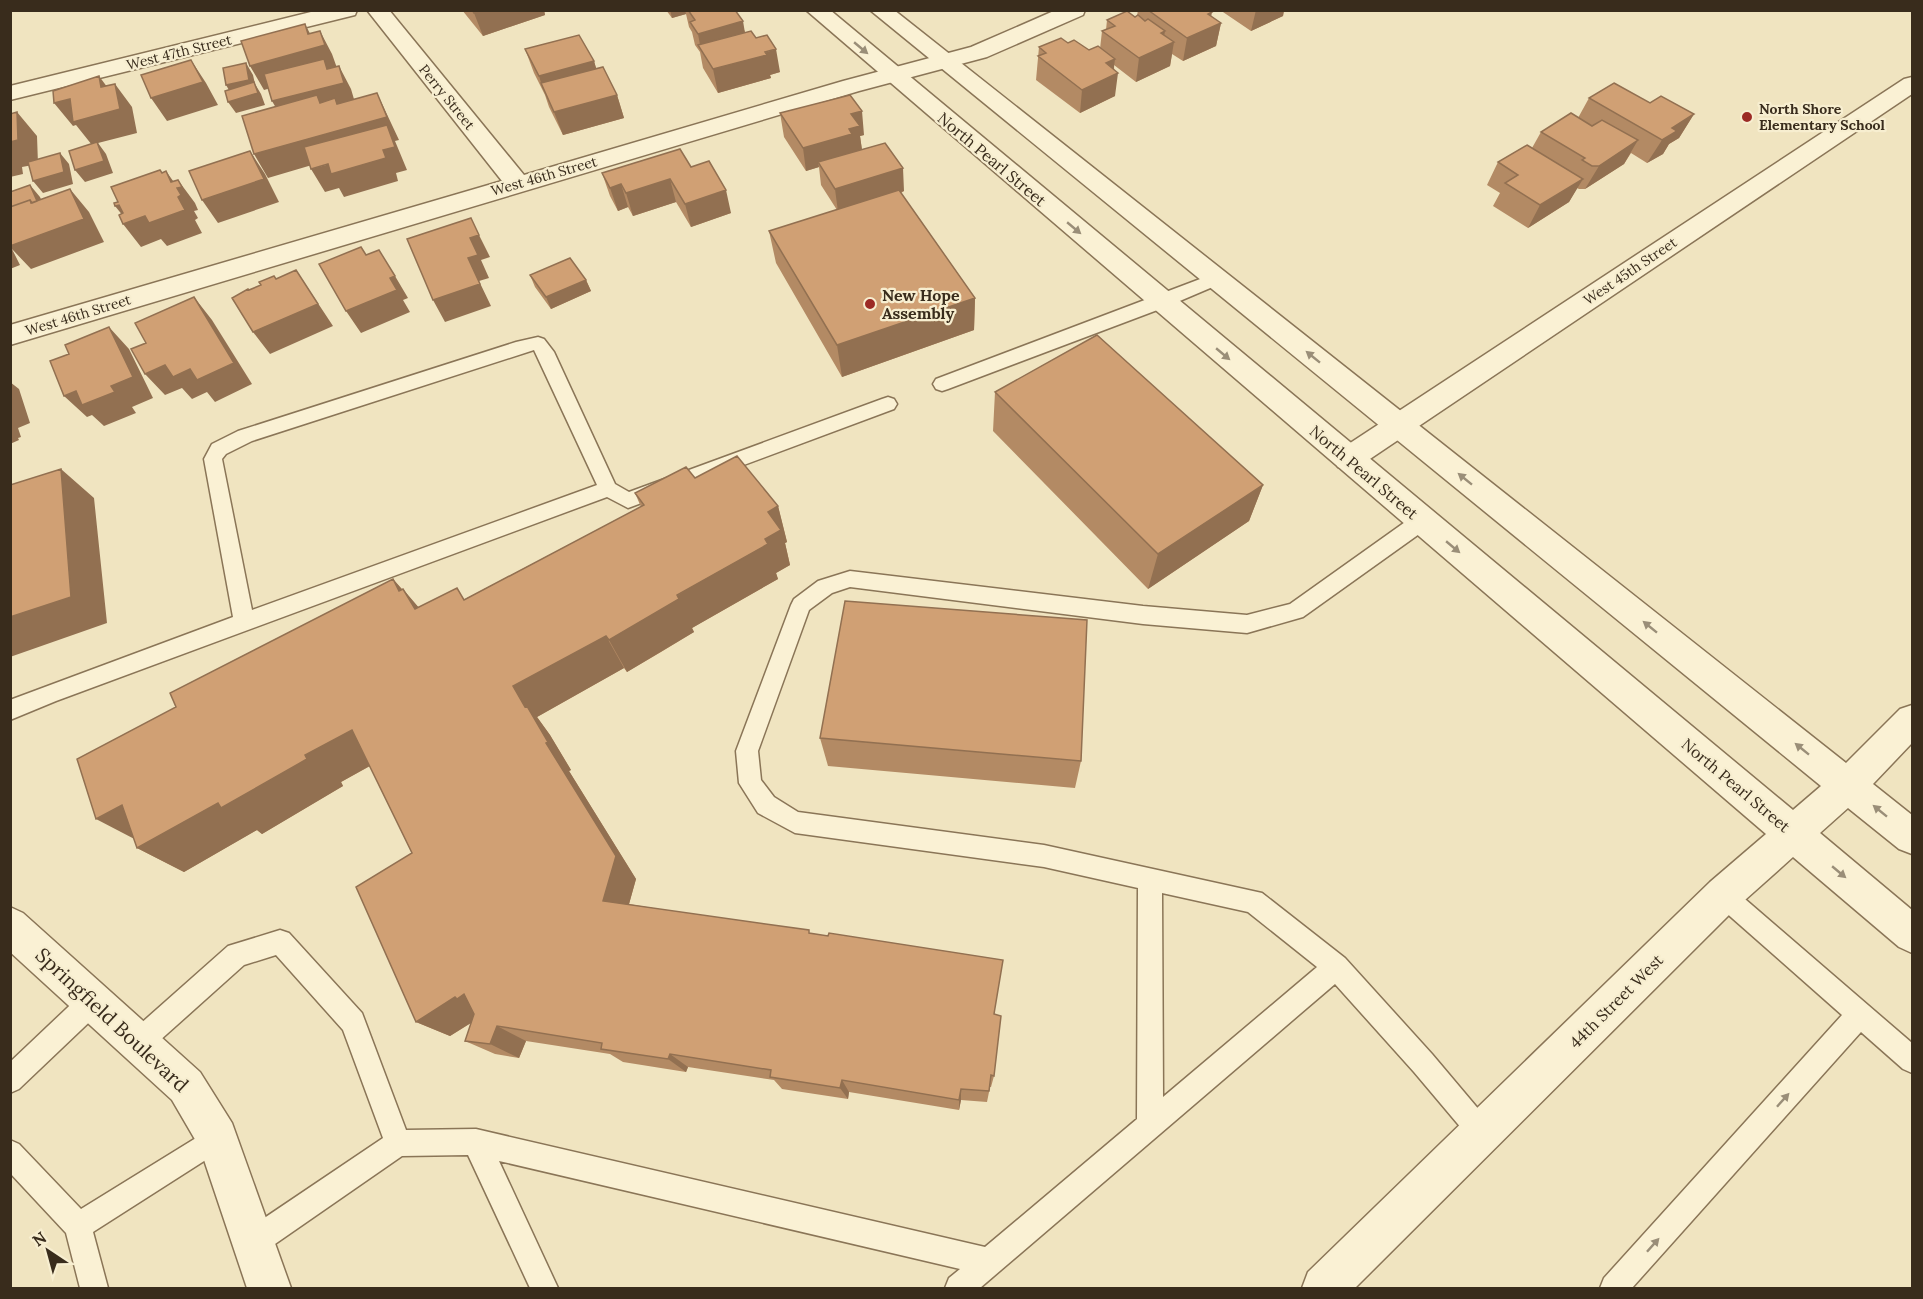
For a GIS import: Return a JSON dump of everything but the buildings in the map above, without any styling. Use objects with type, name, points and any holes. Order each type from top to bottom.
[{"type":"street","name":"West 47th Street","points":[[10,93],[347,10]]},
{"type":"street","name":"Perry Street","points":[[377,10],[517,183]]},
{"type":"street","name":"North Pearl Street","points":[[816,10],[1912,934]]},
{"type":"street","points":[[880,10],[1912,837]]},
{"type":"street","name":"West 46th Street","points":[[10,335],[517,183],[979,52],[1075,10]]},
{"type":"street","name":"West 45th Street","points":[[1348,459],[1912,84]]},
{"type":"street","name":"44th Street West","points":[[1336,1285],[1482,1133],[1723,895],[1794,835],[1848,785],[1912,720]]},
{"type":"street","name":"Springfield Boulevard","points":[[10,926],[186,1086],[217,1138],[269,1288]]},
{"type":"lane","points":[[942,384],[1162,302],[1216,279]]},
{"type":"lane","points":[[244,623],[213,459],[219,449],[245,436],[522,346],[538,343],[545,352],[608,489],[628,500],[888,404]]},
{"type":"lane","points":[[10,710],[608,489]]},
{"type":"lane","points":[[1422,521],[1296,611],[1247,624],[1143,615],[850,579],[825,587],[801,605],[747,751],[750,783],[766,805],[795,822],[1044,856],[1254,901],[1336,967],[1423,1063],[1482,1133]]},
{"type":"lane","points":[[1150,879],[1150,1126]]},
{"type":"lane","points":[[1723,895],[1912,1060]]},
{"type":"lane","points":[[139,1042],[237,955],[280,942],[353,1022],[398,1143]]},
{"type":"lane","points":[[959,1288],[1336,967]]},
{"type":"lane","points":[[10,1080],[93,1001]]},
{"type":"lane","points":[[1614,1288],[1860,1014]]},
{"type":"lane","points":[[78,1226],[217,1138]]},
{"type":"lane","points":[[252,1243],[398,1143],[476,1142],[989,1262]]},
{"type":"lane","points":[[476,1142],[544,1288]]},
{"type":"lane","points":[[10,1153],[78,1226],[94,1288]]},
{"type":"place","name":"North Shore Elementary School","points":[[1747,117]]},
{"type":"place","name":"New Hope Assembly","points":[[870,304]]}]
